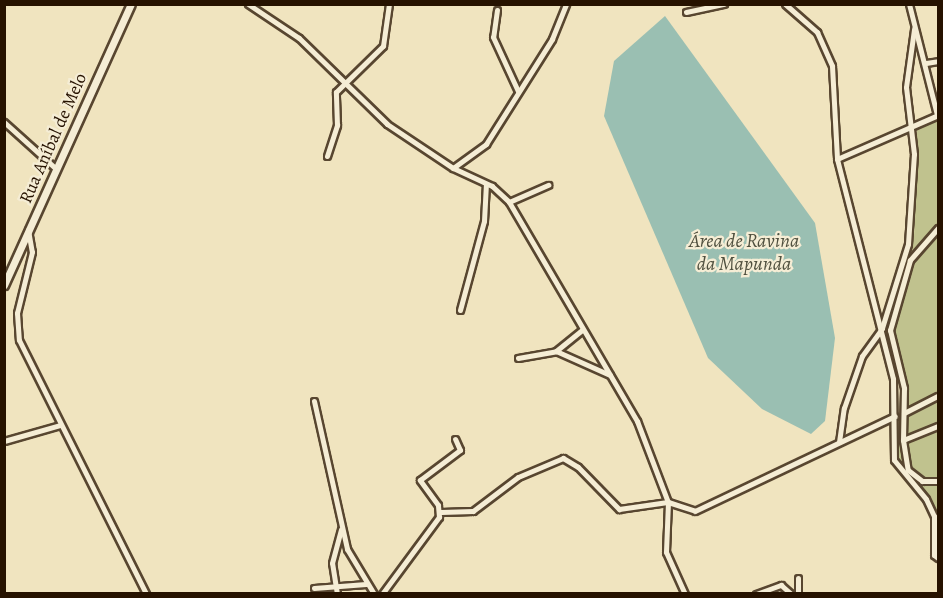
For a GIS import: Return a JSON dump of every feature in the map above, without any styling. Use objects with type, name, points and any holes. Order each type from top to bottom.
[{"type":"street","name":"Rua Aníbal de Melo","points":[[4,285],[7,271],[131,4]]},
{"type":"street","points":[[248,4],[299,38],[342,83],[387,124],[453,168],[486,184],[509,202],[637,421],[652,454],[656,481],[668,502],[666,552],[685,594]]},
{"type":"street","points":[[327,156],[337,126],[336,92],[342,83],[383,46],[389,4]]},
{"type":"street","points":[[453,168],[486,144],[552,39],[566,4]]},
{"type":"street","points":[[686,12],[724,4]]},
{"type":"street","points":[[785,4],[811,26],[826,46],[832,66],[837,159],[882,328],[896,416],[894,460],[926,499],[934,516],[934,555],[939,558]]},
{"type":"street","points":[[837,159],[909,124],[938,115],[909,4]]},
{"type":"street","points":[[496,10],[493,37],[518,91]]},
{"type":"street","points":[[839,442],[844,408],[862,356],[882,328],[908,244],[914,154],[906,87],[914,29]]},
{"type":"street","points":[[926,63],[939,61]]},
{"type":"street","points":[[4,122],[56,168]]},
{"type":"street","points":[[460,310],[484,221],[486,184]]},
{"type":"street","points":[[509,202],[548,185]]},
{"type":"street","points":[[939,228],[910,260],[891,330],[904,388],[903,440],[908,470],[922,481],[939,481]]},
{"type":"street","points":[[28,230],[32,252],[16,327],[60,425],[146,594]]},
{"type":"street","points":[[518,358],[556,351],[582,330]]},
{"type":"street","points":[[556,351],[610,375]]},
{"type":"street","points":[[904,413],[939,396]]},
{"type":"street","points":[[314,401],[342,529],[366,584],[374,594]]},
{"type":"street","points":[[382,594],[441,512],[482,507],[518,477],[563,458],[578,467],[619,509],[668,502],[695,511],[714,505],[896,416]]},
{"type":"street","points":[[4,441],[60,425]]},
{"type":"street","points":[[903,440],[939,426]]},
{"type":"street","points":[[441,512],[420,480],[460,450],[455,439]]},
{"type":"street","points":[[336,591],[332,563],[342,529]]},
{"type":"street","points":[[798,578],[798,594]]},
{"type":"street","points":[[314,588],[336,591],[366,584]]},
{"type":"street","points":[[756,594],[782,585],[791,594]]},
{"type":"green space","points":[[938,118],[938,521],[930,500],[897,458],[902,386],[888,335],[914,237],[917,128]]},
{"type":"water","name":"Área de Ravina da Mapunda","points":[[665,16],[815,223],[835,338],[825,421],[811,434],[762,409],[708,358],[604,116],[614,61]]}]
